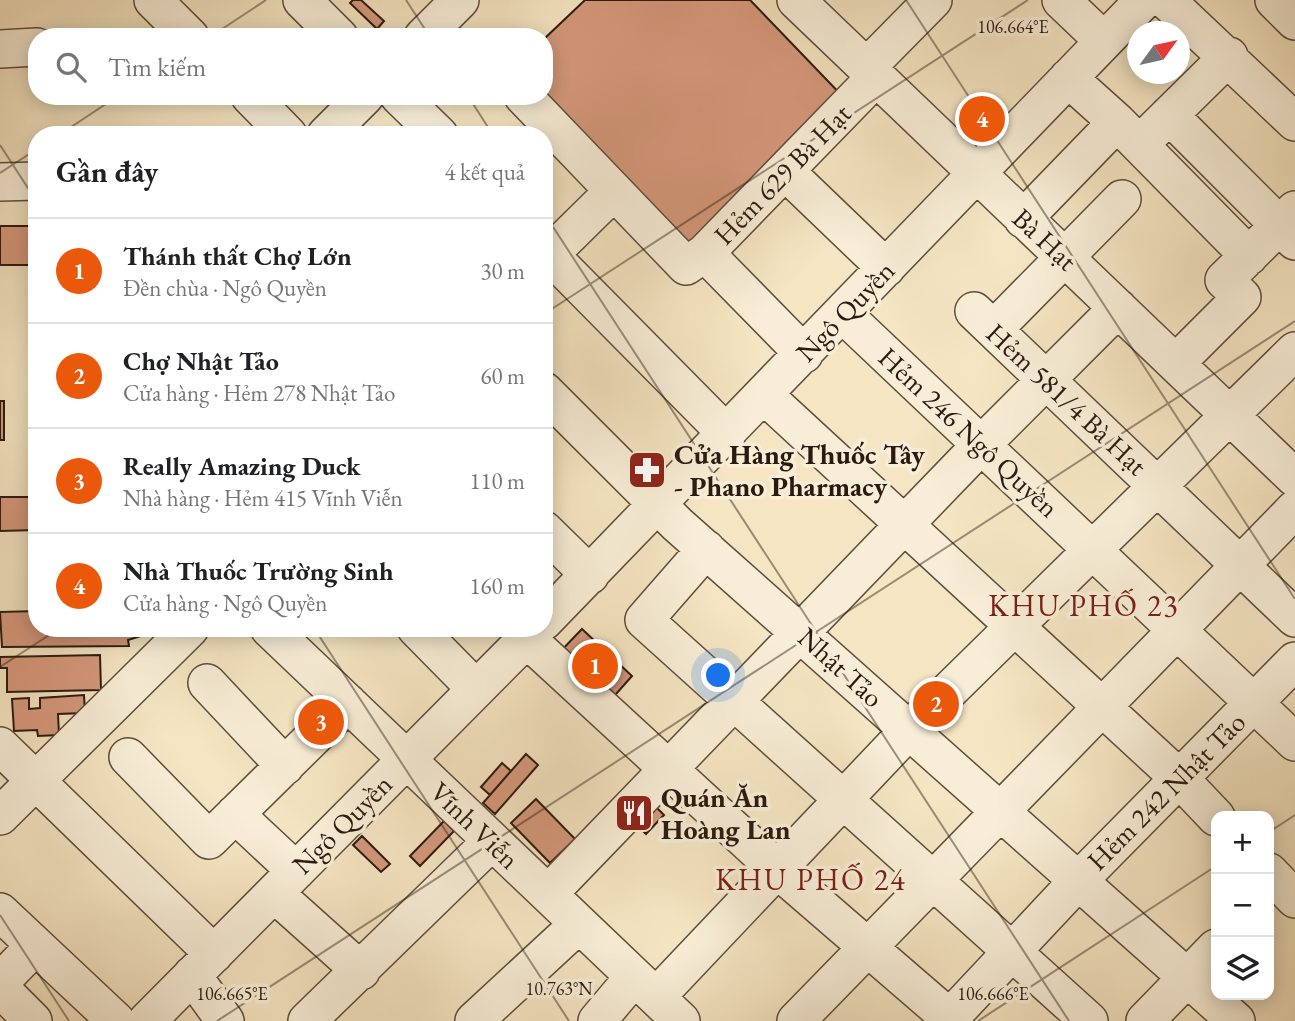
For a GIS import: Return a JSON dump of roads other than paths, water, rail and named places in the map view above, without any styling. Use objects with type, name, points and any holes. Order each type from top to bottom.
[{"type":"street","points":[[153,0],[181,28]]},
{"type":"street","points":[[302,0],[330,28]]},
{"type":"street","name":"Hẻm 629 Bà Hạt","points":[[696,260],[786,172],[933,0]]},
{"type":"street","points":[[1061,0],[1104,41]]},
{"type":"street","name":"Ngô Quyền","points":[[553,612],[1144,0]]},
{"type":"street","points":[[1166,0],[1229,56],[1295,122]]},
{"type":"street","points":[[1274,0],[1295,21]]},
{"type":"street","name":"Bà Hạt","points":[[809,4],[870,73],[1231,416],[1291,467]]},
{"type":"street","points":[[0,48],[28,47]]},
{"type":"street","points":[[1023,219],[1128,133],[1169,115],[1229,56]]},
{"type":"street","points":[[1068,78],[1128,133],[1249,256]]},
{"type":"street","points":[[259,105],[279,126]]},
{"type":"street","points":[[335,126],[356,105]]},
{"type":"street","points":[[408,105],[430,126]]},
{"type":"street","points":[[1169,115],[1290,225],[1249,256],[1224,280],[1242,297],[1176,363]]},
{"type":"street","points":[[553,135],[614,191],[804,354]]},
{"type":"street","points":[[786,172],[886,268]]},
{"type":"street","points":[[0,182],[28,181]]},
{"type":"street","points":[[553,251],[614,191]]},
{"type":"street","points":[[1064,257],[1122,199]]},
{"type":"street","name":"Hẻm 581/4 Bà Hạt","points":[[1064,257],[984,320],[1295,618]]},
{"type":"street","points":[[553,263],[727,434]]},
{"type":"street","points":[[548,894],[803,633],[904,524],[1118,308]]},
{"type":"street","name":"Hẻm 246 Ngô Quyền","points":[[842,314],[1295,742]]},
{"type":"street","points":[[597,1021],[657,998],[911,729],[1095,551],[1295,351]]},
{"type":"street","points":[[764,395],[1179,778],[1211,812]]},
{"type":"street","name":"Nhật Tảo","points":[[553,401],[658,506],[1236,1021]]},
{"type":"street","points":[[796,1021],[1295,509]]},
{"type":"street","points":[[553,539],[590,575]]},
{"type":"street","points":[[706,549],[644,620],[1089,1021]]},
{"type":"street","points":[[0,816],[181,637]]},
{"type":"street","name":"Vĩnh Viễn","points":[[278,637],[657,998]]},
{"type":"street","points":[[425,637],[476,689]]},
{"type":"street","name":"Ngô Quyền","points":[[147,1021],[528,637]]},
{"type":"street","points":[[543,637],[668,770],[950,1020]]},
{"type":"street","name":"Hẻm 242 Nhật Tảo","points":[[950,1020],[1079,880],[1295,661]]},
{"type":"street","points":[[207,683],[285,766]]},
{"type":"street","points":[[128,757],[209,840],[348,704]]},
{"type":"street","points":[[0,746],[36,780],[203,964],[225,1021]]},
{"type":"street","points":[[235,814],[285,882],[361,971]]},
{"type":"street","points":[[307,1021],[492,841]]},
{"type":"street","points":[[0,912],[116,1021]]},
{"type":"street","points":[[474,1021],[579,924]]},
{"type":"street","points":[[0,982],[36,946]]},
{"type":"street","points":[[1144,1021],[1211,953]]},
{"type":"street","points":[[0,988],[33,1021]]},
{"type":"place","name":"Nhà Thuốc Trường Sinh","points":[[982,119]]},
{"type":"place","name":"Cửa Hàng Thuốc Tây - Phano Pharmacy","points":[[647,470]]},
{"type":"place","name":"Thánh thất Chợ Lớn","points":[[595,666]]},
{"type":"place","name":"Chợ Nhật Tảo","points":[[936,704]]},
{"type":"place","name":"Really Amazing Duck","points":[[321,722]]},
{"type":"place","name":"Quán Ăn Hoàng Lan","points":[[634,813]]},
{"type":"district","name":"KHU PHỐ 23","points":[[1084,606]]},
{"type":"district","name":"KHU PHỐ 24","points":[[811,880]]}]
